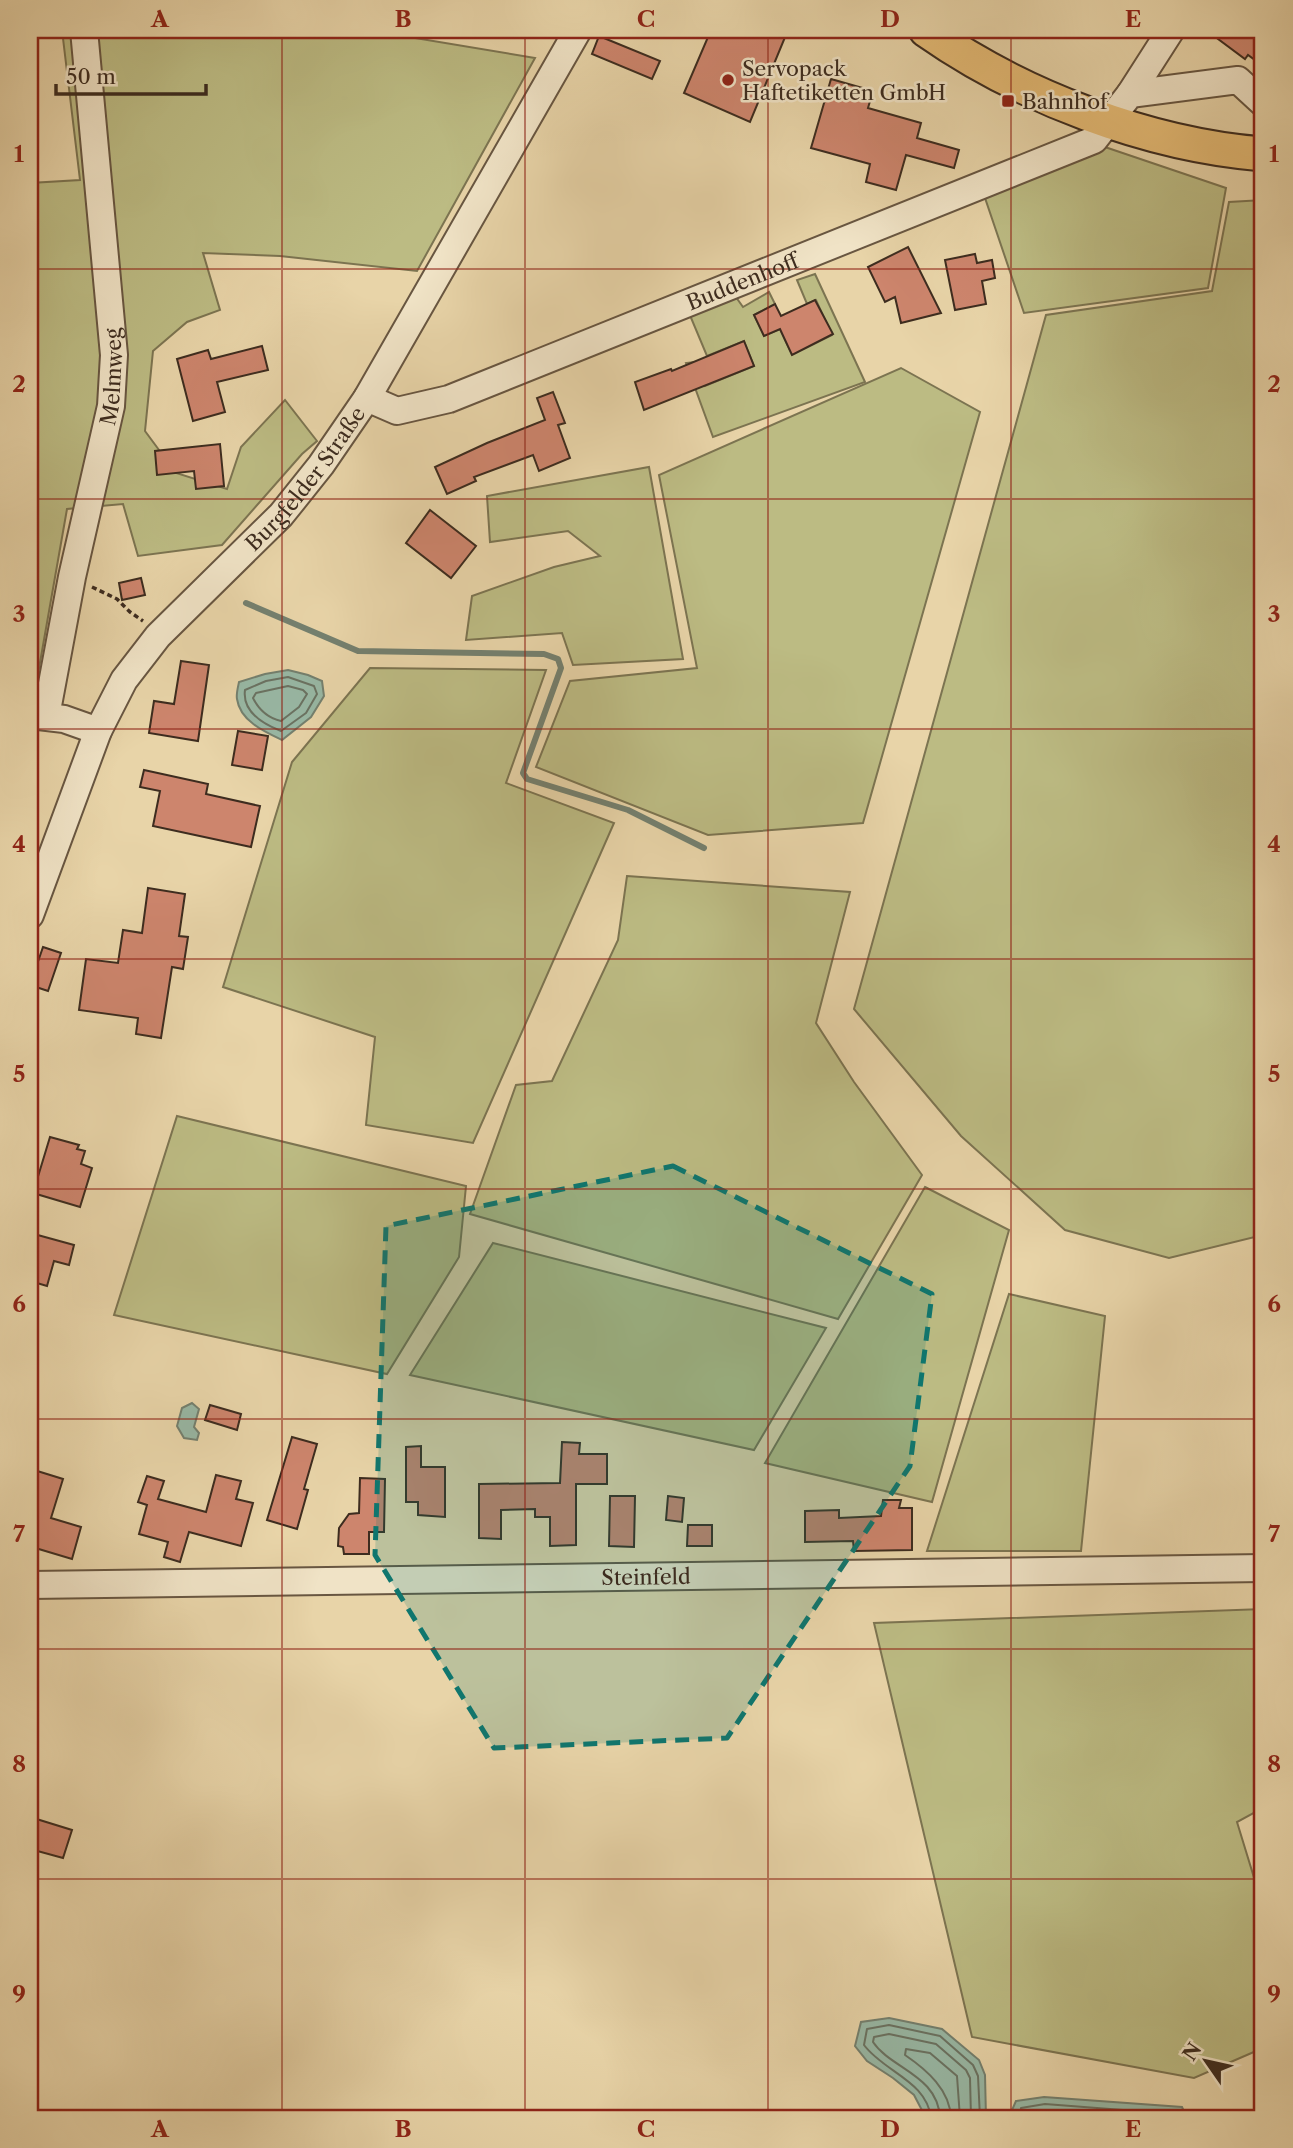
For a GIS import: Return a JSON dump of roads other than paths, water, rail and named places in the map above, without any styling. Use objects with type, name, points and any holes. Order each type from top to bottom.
[{"type":"main road","points":[[926,30],[1012,80],[1109,122],[1188,143],[1263,155]]},
{"type":"street","name":"Melmweg","points":[[38,716],[111,406],[114,355],[84,30]]},
{"type":"street","name":"Burgfelder Straße","points":[[30,915],[110,704],[158,636],[281,515],[321,465],[367,398],[578,30]]},
{"type":"street","name":"Buddenhoff","points":[[367,398],[397,411],[449,399],[1094,140],[1130,94],[1171,30]]},
{"type":"street","points":[[1130,94],[1238,80],[1263,103]]},
{"type":"street","points":[[38,716],[64,719],[98,731]]},
{"type":"street","name":"Steinfeld","points":[[30,1585],[1263,1568]]},
{"type":"water","points":[[288,670],[322,681],[324,696],[311,717],[282,740],[248,720],[239,707],[237,693],[239,682]]},
{"type":"water","points":[[192,1403],[199,1409],[194,1427],[199,1433],[197,1440],[184,1438],[177,1426],[182,1408]]},
{"type":"water","points":[[889,2018],[942,2029],[979,2060],[985,2075],[986,2118],[926,2118],[914,2095],[867,2061],[855,2046],[861,2022]]},
{"type":"water","points":[[1044,2097],[1182,2107],[1187,2118],[1014,2118],[1012,2110],[1016,2101]]},
{"type":"waterway","points":[[246,603],[358,651],[544,654],[558,659],[561,668],[523,773],[527,779],[628,810],[704,848]]},
{"type":"place","name":"Servopack Haftetiketten GmbH","points":[[728,80]]},
{"type":"place","name":"Bahnhof","points":[[1008,101]]}]
